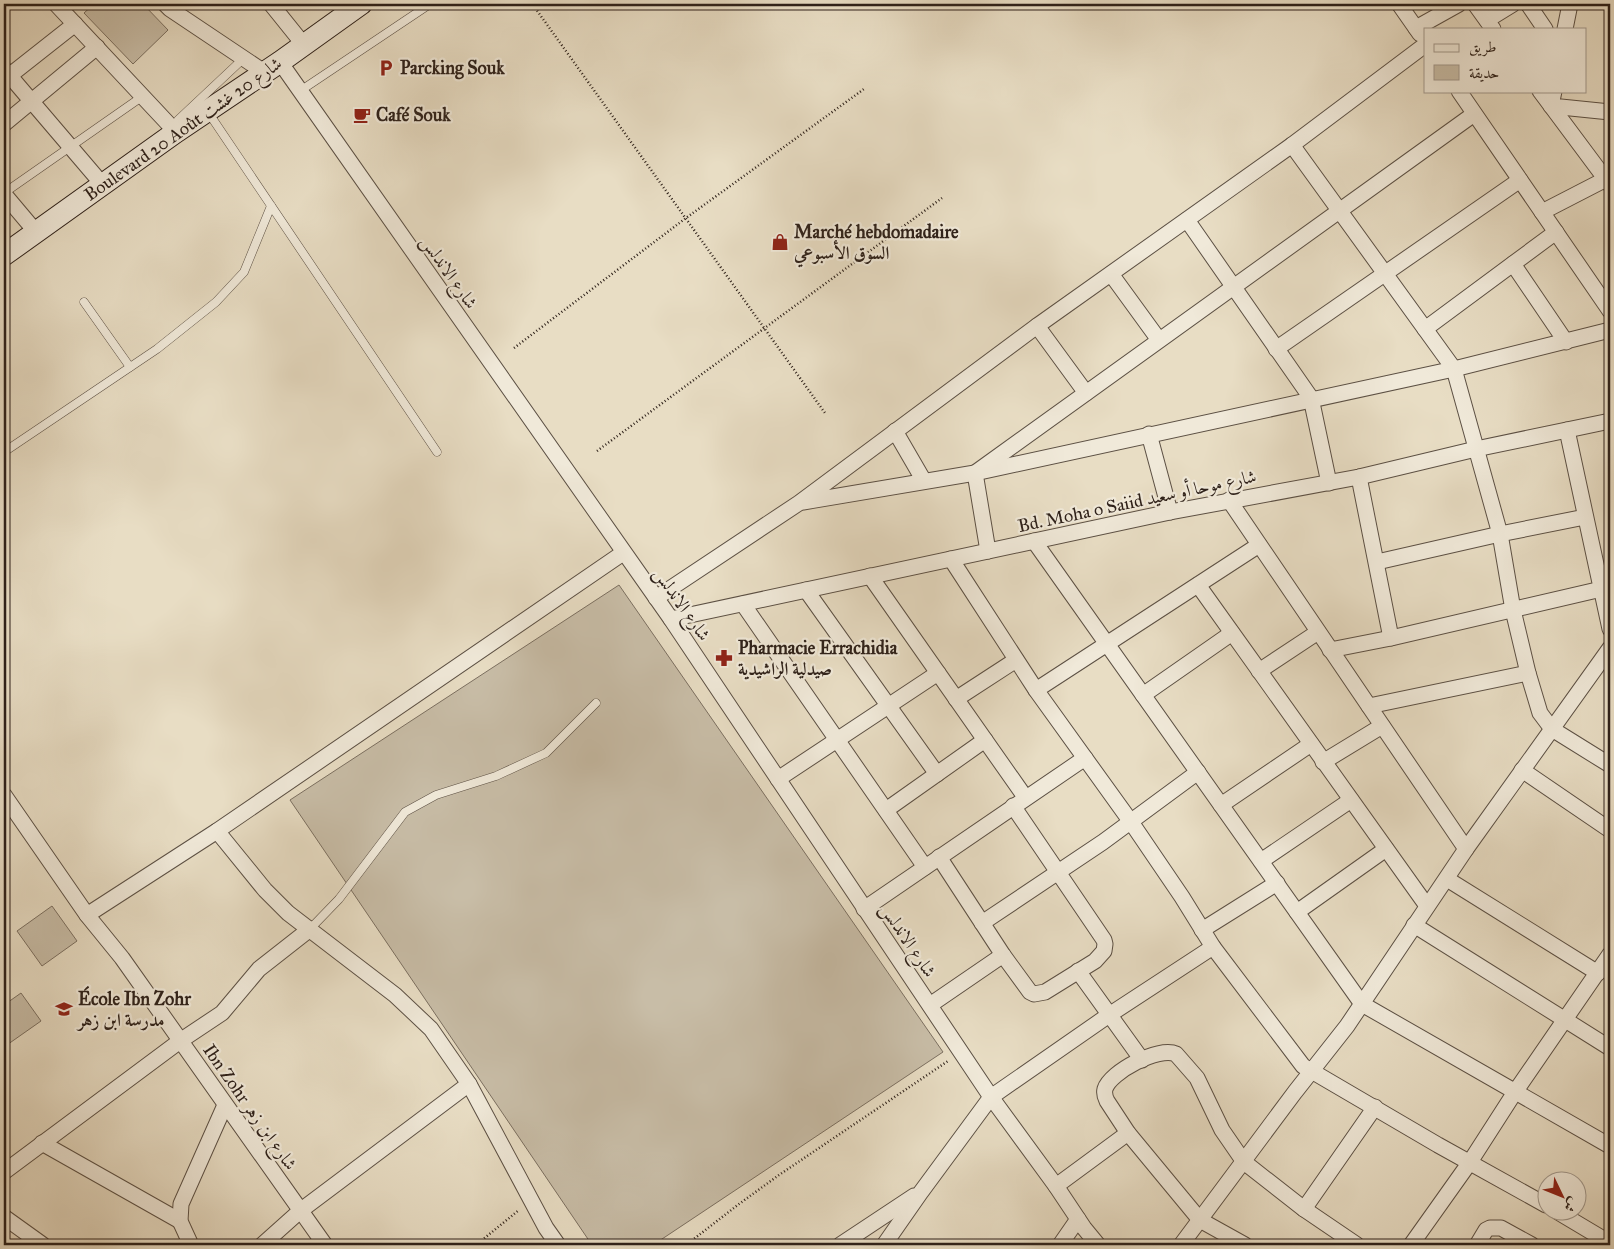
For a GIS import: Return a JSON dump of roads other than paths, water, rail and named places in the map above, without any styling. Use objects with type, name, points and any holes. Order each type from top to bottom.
[{"type":"main road","name":"Boulevard 20 Août شارع 20 غشت","points":[[4,255],[103,185],[174,129],[272,67],[361,4]]},
{"type":"street","points":[[56,4],[174,129]]},
{"type":"street","points":[[271,4],[304,45]]},
{"type":"street","points":[[1399,4],[1424,42]]},
{"type":"street","points":[[1416,28],[1459,4]]},
{"type":"street","points":[[1475,4],[1490,24],[1513,4]]},
{"type":"street","points":[[1528,4],[1544,28]]},
{"type":"street","points":[[1565,28],[1570,4]]},
{"type":"street","points":[[170,5],[244,58],[272,67]]},
{"type":"street","points":[[75,24],[6,75],[31,101],[103,185]]},
{"type":"street","points":[[656,598],[798,503],[1038,326],[1292,145],[1424,45]]},
{"type":"street","points":[[4,124],[97,47]]},
{"type":"street","name":"شارع الاندلس","points":[[272,67],[300,91],[623,554],[656,598],[991,1097],[1098,1245]]},
{"type":"street","points":[[1460,92],[1610,311]]},
{"type":"street","points":[[1542,92],[1552,99],[1610,112]]},
{"type":"street","points":[[1542,212],[1609,181],[1552,99]]},
{"type":"street","points":[[975,473],[1474,114]]},
{"type":"street","points":[[1292,145],[1454,368],[1500,534],[1513,610],[1540,713],[1552,728],[1610,765]]},
{"type":"street","points":[[1276,349],[1520,180]]},
{"type":"street","points":[[4,194],[36,232]]},
{"type":"street","points":[[1187,220],[1310,398],[1329,483]]},
{"type":"street","points":[[1426,330],[1556,232]]},
{"type":"street","points":[[1513,264],[1566,342]]},
{"type":"street","points":[[1111,274],[1159,340]]},
{"type":"street","points":[[1038,326],[1086,393]]},
{"type":"street","points":[[798,503],[975,473],[1310,398],[1454,368],[1610,330]]},
{"type":"street","name":"Bd. Moha o Saiid شارع موحا أو سعيد","points":[[670,619],[1228,500],[1359,477],[1610,420]]},
{"type":"street","points":[[1567,430],[1585,517],[1606,588],[1610,629]]},
{"type":"street","points":[[895,431],[924,482]]},
{"type":"street","points":[[1149,434],[1170,512]]},
{"type":"street","points":[[975,473],[988,551]]},
{"type":"street","points":[[1359,477],[1391,638]]},
{"type":"street","points":[[1228,500],[1466,849]]},
{"type":"street","points":[[1377,562],[1585,517]]},
{"type":"street","points":[[1034,541],[1362,1004],[1610,1146]]},
{"type":"street","points":[[1036,690],[1259,545]]},
{"type":"street","points":[[87,915],[217,831],[623,554]]},
{"type":"street","points":[[951,559],[1036,690],[1131,822],[1213,947],[1303,1066],[1536,1199]]},
{"type":"street","points":[[870,576],[985,740],[1057,872],[1105,944],[1102,955],[1045,992],[1034,994],[1030,992],[1003,955],[939,857]]},
{"type":"street","points":[[1198,585],[1427,906]]},
{"type":"street","points":[[1330,650],[1391,638],[1606,588]]},
{"type":"street","points":[[806,590],[936,774]]},
{"type":"street","points":[[742,604],[925,867]]},
{"type":"street","points":[[1259,671],[1318,632]]},
{"type":"street","points":[[1143,695],[1232,633]]},
{"type":"street","points":[[1181,1245],[1347,1026],[1466,849],[1610,648]]},
{"type":"street","points":[[956,699],[1016,660]]},
{"type":"street","points":[[778,779],[938,673]]},
{"type":"street","points":[[1369,706],[1528,673]]},
{"type":"street","points":[[1323,762],[1382,726]]},
{"type":"street","points":[[886,810],[985,740]]},
{"type":"street","points":[[1221,805],[1311,744]]},
{"type":"street","points":[[864,909],[1085,758]]},
{"type":"street","points":[[1522,770],[1608,824]]},
{"type":"street","points":[[982,923],[1057,872],[1085,856],[1198,772]]},
{"type":"street","name":"Ibn Zohr شارع ابن زهر","points":[[4,795],[87,915],[122,958],[326,1245]]},
{"type":"street","points":[[1261,861],[1351,800]]},
{"type":"street","points":[[217,831],[265,890],[288,913],[395,995],[431,1029],[469,1084],[546,1228],[558,1245]]},
{"type":"street","points":[[1297,912],[1386,849]]},
{"type":"street","points":[[1447,879],[1598,973]]},
{"type":"street","points":[[1202,930],[1277,883]]},
{"type":"street","points":[[1414,926],[1610,1048]]},
{"type":"street","points":[[4,1172],[180,1041],[222,1013],[259,969],[310,929]]},
{"type":"street","points":[[884,1245],[991,1097],[1109,1015],[1213,947]]},
{"type":"street","points":[[1411,1245],[1470,1162],[1515,1092],[1610,954]]},
{"type":"street","points":[[930,1006],[1003,955]]},
{"type":"street","points":[[1078,971],[1142,1060]]},
{"type":"street","points":[[1245,1245],[1200,1220],[1128,1133],[1106,1101],[1105,1090],[1110,1081],[1118,1074],[1142,1060],[1166,1051],[1176,1054],[1197,1078],[1222,1130],[1244,1162],[1304,1208],[1357,1245]]},
{"type":"street","points":[[262,1245],[300,1211],[469,1084]]},
{"type":"street","points":[[191,1245],[180,1221],[181,1204],[225,1104]]},
{"type":"street","points":[[1304,1208],[1375,1107]]},
{"type":"street","points":[[1056,1186],[1128,1133]]},
{"type":"street","points":[[42,1143],[180,1221]]},
{"type":"street","points":[[840,1245],[921,1192]]},
{"type":"street","points":[[4,1217],[44,1245]]},
{"type":"street","points":[[1060,1245],[1078,1219]]},
{"type":"street","points":[[1575,1222],[1610,1243]]},
{"type":"street","points":[[1477,1245],[1486,1230],[1496,1227],[1532,1245]]},
{"type":"lane","points":[[300,91],[430,4]]},
{"type":"lane","points":[[174,129],[244,58]]},
{"type":"lane","points":[[4,194],[143,96]]},
{"type":"lane","points":[[206,110],[438,452]]},
{"type":"lane","points":[[4,452],[157,349],[216,302],[244,272],[271,206]]},
{"type":"lane","points":[[84,302],[130,367]]},
{"type":"lane","points":[[310,929],[339,899],[404,812],[436,795],[496,776],[546,753],[596,703]]},
{"type":"place","name":"Parcking Souk","points":[[386,68]]},
{"type":"place","name":"Café Souk","points":[[362,115]]},
{"type":"place","name":"Marché hebdomadaire السوق الأسبوعي","points":[[780,242]]},
{"type":"place","name":"Pharmacie Errachidia صيدلية الراشيدية","points":[[724,658]]},
{"type":"place","name":"École Ibn Zohr مدرسة ابن زهر","points":[[64,1009]]}]
